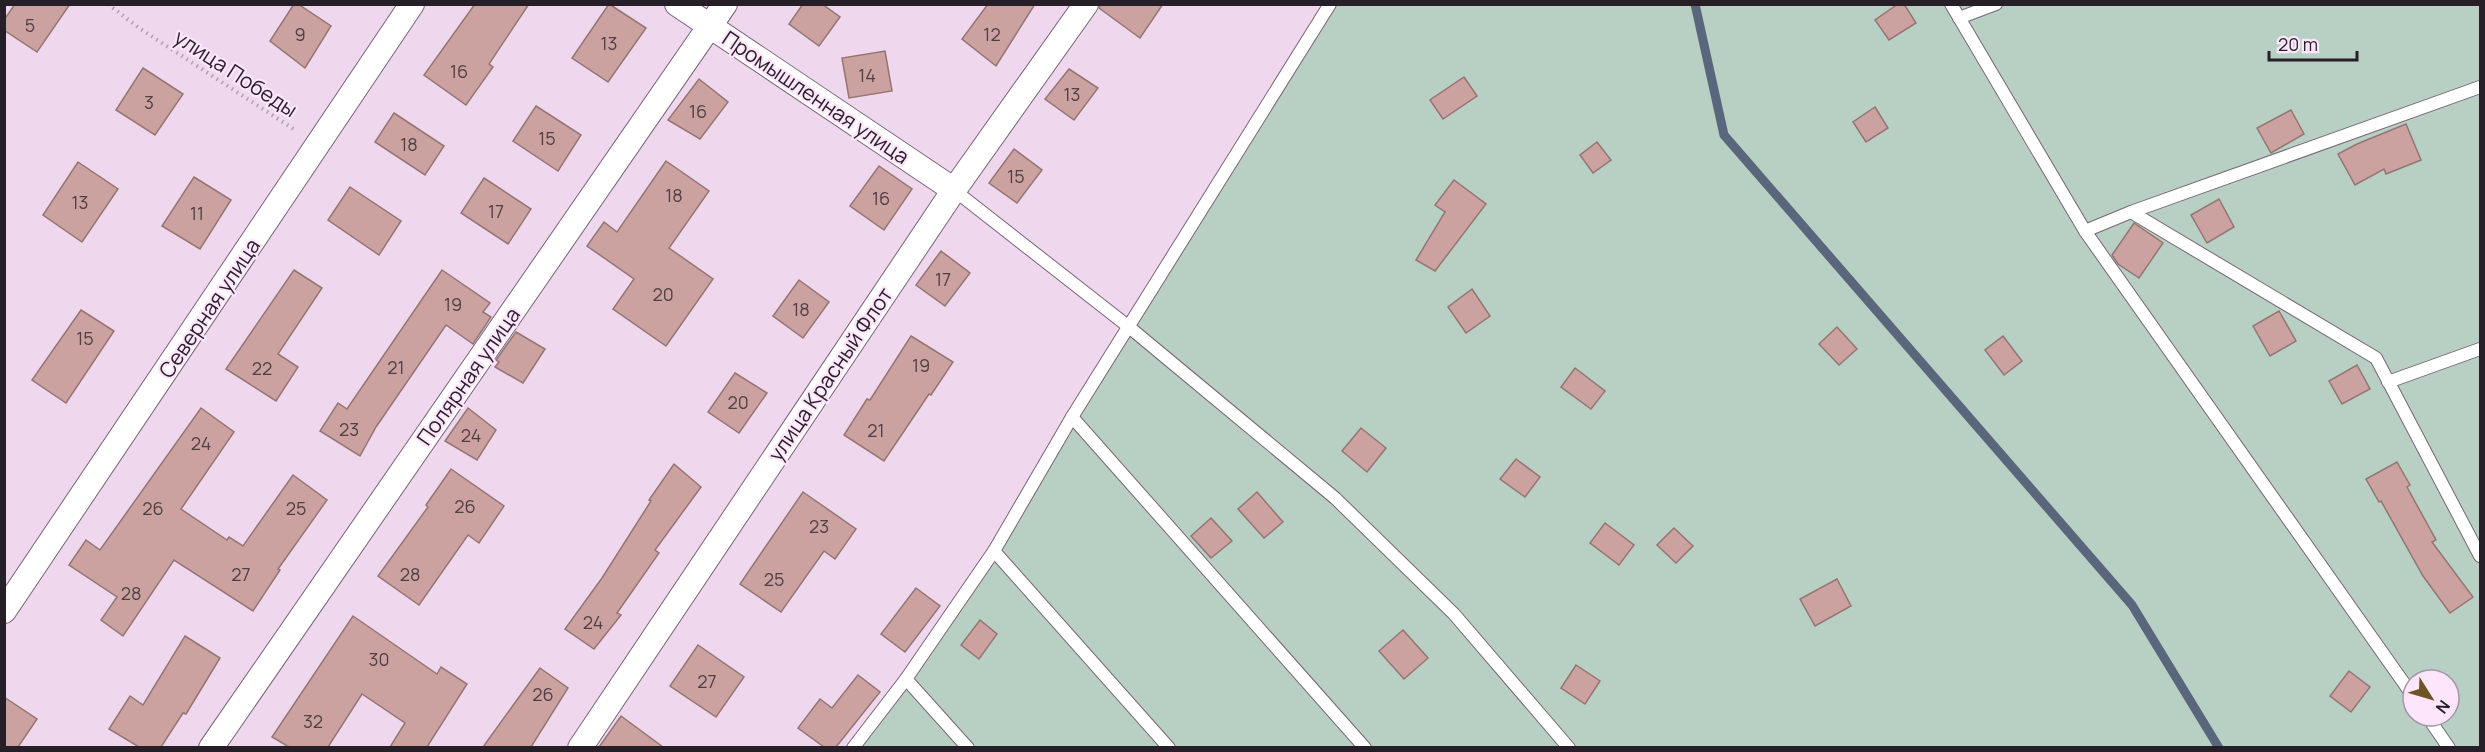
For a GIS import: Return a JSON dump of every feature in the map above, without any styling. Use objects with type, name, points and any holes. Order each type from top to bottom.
[{"type":"street","name":"Северная улица","points":[[4,611],[412,4]]},
{"type":"street","name":"Промышленная улица","points":[[677,4],[954,190]]},
{"type":"street","name":"Полярная улица","points":[[211,747],[725,4]]},
{"type":"street","name":"улица Красный Флот","points":[[580,747],[954,190],[1086,4]]},
{"type":"lane","points":[[853,747],[906,679],[994,551],[1072,417],[1330,4]]},
{"type":"lane","points":[[1951,4],[2085,231],[2401,679]]},
{"type":"lane","points":[[1959,18],[1996,4]]},
{"type":"lane","points":[[2085,231],[2131,212],[2481,87]]},
{"type":"lane","points":[[954,190],[1129,327],[1335,498],[1454,614],[1569,747]]},
{"type":"lane","points":[[2131,212],[2376,358],[2481,555]]},
{"type":"lane","points":[[2388,382],[2481,349]]},
{"type":"lane","points":[[1072,417],[1365,747]]},
{"type":"lane","points":[[994,551],[1169,747]]},
{"type":"lane","points":[[906,679],[968,747]]},
{"type":"lane","points":[[2436,728],[2449,747]]},
{"type":"path","name":"улица Победы","points":[[108,4],[139,28],[318,145]]},
{"type":"green space","points":[[1330,5],[2480,5],[2480,747],[853,748],[994,551]]},
{"type":"building","points":[[15,4],[70,4],[37,52],[4,30],[4,20]]},
{"type":"building","points":[[294,4],[298,4],[331,26],[305,68],[270,41]]},
{"type":"building","points":[[475,4],[529,4],[489,64],[493,67],[466,105],[424,75]]},
{"type":"building","points":[[609,4],[646,28],[608,82],[572,58]]},
{"type":"building","points":[[803,4],[822,4],[840,17],[819,46],[789,24]]},
{"type":"building","points":[[988,4],[1035,4],[996,66],[962,39]]},
{"type":"building","points":[[1100,4],[1163,4],[1140,38],[1099,8]]},
{"type":"building","points":[[1898,4],[1904,4],[1916,23],[1889,40],[1875,20]]},
{"type":"building","points":[[885,51],[892,91],[849,98],[842,58]]},
{"type":"building","points":[[143,68],[183,94],[155,135],[116,110]]},
{"type":"building","points":[[1069,69],[1098,88],[1074,120],[1045,99]]},
{"type":"building","points":[[1464,77],[1477,96],[1443,119],[1430,100]]},
{"type":"building","points":[[699,79],[728,102],[700,139],[668,120]]},
{"type":"building","points":[[536,106],[581,135],[558,171],[513,141]]},
{"type":"building","points":[[1875,107],[1888,128],[1866,142],[1853,122]]},
{"type":"building","points":[[2291,110],[2304,134],[2271,153],[2257,128]]},
{"type":"building","points":[[394,113],[444,146],[425,175],[375,142]]},
{"type":"building","points":[[2406,124],[2421,160],[2386,174],[2384,169],[2355,185],[2338,154]]},
{"type":"building","points":[[1597,142],[1611,160],[1593,173],[1580,155]]},
{"type":"building","points":[[1014,149],[1042,170],[1017,203],[989,183]]},
{"type":"building","points":[[666,161],[709,191],[669,248],[713,279],[666,346],[613,309],[634,279],[587,246],[604,222],[617,232]]},
{"type":"building","points":[[78,162],[118,189],[82,242],[43,215]]},
{"type":"building","points":[[879,166],[912,189],[884,230],[850,206]]},
{"type":"building","points":[[194,177],[231,200],[200,249],[162,226]]},
{"type":"building","points":[[484,178],[531,209],[508,244],[461,213]]},
{"type":"building","points":[[1454,180],[1486,204],[1435,271],[1416,260],[1445,212],[1435,205]]},
{"type":"building","points":[[350,187],[401,221],[379,255],[328,220]]},
{"type":"building","points":[[2219,199],[2234,227],[2207,243],[2191,215]]},
{"type":"building","points":[[2134,223],[2163,243],[2139,278],[2118,264],[2112,255]]},
{"type":"building","points":[[941,251],[970,273],[945,306],[916,285]]},
{"type":"building","points":[[294,270],[322,288],[278,354],[298,367],[276,401],[226,369]]},
{"type":"building","points":[[442,270],[490,303],[483,312],[491,317],[473,344],[446,325],[376,427],[360,456],[320,431],[338,403],[347,409]]},
{"type":"building","points":[[799,280],[829,302],[803,338],[773,316]]},
{"type":"building","points":[[1472,289],[1490,316],[1466,333],[1448,307]]},
{"type":"building","points":[[81,310],[114,331],[66,403],[32,380]]},
{"type":"building","points":[[2279,311],[2296,341],[2270,356],[2253,326]]},
{"type":"building","points":[[1837,327],[1857,349],[1839,365],[1819,344]]},
{"type":"building","points":[[516,332],[545,349],[523,383],[495,367],[499,362],[496,360]]},
{"type":"building","points":[[911,336],[953,362],[884,461],[844,435],[867,399],[870,400]]},
{"type":"building","points":[[2003,336],[2022,361],[2004,375],[1985,350]]},
{"type":"building","points":[[2357,365],[2370,389],[2342,404],[2329,381]]},
{"type":"building","points":[[1575,368],[1605,391],[1591,409],[1561,387]]},
{"type":"building","points":[[735,373],[767,393],[739,433],[708,412]]},
{"type":"building","points":[[201,408],[234,432],[181,509],[227,540],[229,537],[243,546],[293,475],[327,500],[278,569],[280,570],[253,611],[174,560],[123,636],[101,620],[117,597],[69,565],[86,540],[100,550]]},
{"type":"building","points":[[468,408],[496,430],[477,460],[445,441]]},
{"type":"building","points":[[1361,428],[1386,448],[1367,472],[1342,451]]},
{"type":"building","points":[[1516,459],[1540,477],[1525,497],[1500,479]]},
{"type":"building","points":[[2397,462],[2410,485],[2407,487],[2436,540],[2432,542],[2473,597],[2450,613],[2423,576],[2366,479]]},
{"type":"building","points":[[674,464],[701,487],[655,550],[659,553],[617,613],[621,615],[594,649],[565,629],[602,578],[651,501],[649,500]]},
{"type":"building","points":[[451,469],[504,506],[479,543],[468,535],[419,605],[378,576],[428,507],[426,505]]},
{"type":"building","points":[[803,492],[856,529],[835,559],[824,551],[781,612],[740,584]]},
{"type":"building","points":[[1257,492],[1283,522],[1264,538],[1238,509]]},
{"type":"building","points":[[1211,518],[1232,541],[1211,558],[1191,536]]},
{"type":"building","points":[[1605,523],[1634,545],[1619,565],[1590,543]]},
{"type":"building","points":[[1674,528],[1693,546],[1676,563],[1657,545]]},
{"type":"building","points":[[1837,579],[1851,606],[1815,626],[1800,599]]},
{"type":"building","points":[[916,588],[940,606],[905,652],[881,634]]},
{"type":"building","points":[[353,616],[437,674],[441,667],[467,684],[427,747],[390,747],[405,723],[362,694],[328,747],[289,747],[272,737]]},
{"type":"building","points":[[980,620],[997,634],[979,659],[961,645]]},
{"type":"building","points":[[1403,630],[1428,658],[1404,679],[1379,651]]},
{"type":"building","points":[[185,636],[220,658],[186,714],[183,713],[161,747],[139,747],[109,729],[130,696],[143,705]]},
{"type":"building","points":[[698,645],[744,677],[716,717],[670,686]]},
{"type":"building","points":[[1576,665],[1600,681],[1585,704],[1561,688]]},
{"type":"building","points":[[540,668],[568,688],[531,747],[483,747]]},
{"type":"building","points":[[2349,671],[2370,687],[2351,712],[2330,696]]},
{"type":"building","points":[[858,675],[880,692],[836,747],[824,747],[798,728],[820,699],[832,708]]},
{"type":"building","points":[[4,697],[37,719],[18,747],[4,747]]},
{"type":"building","points":[[621,716],[663,747],[599,747]]},
{"type":"waterway","points":[[1695,4],[1724,135],[2132,605],[2219,748]]}]
